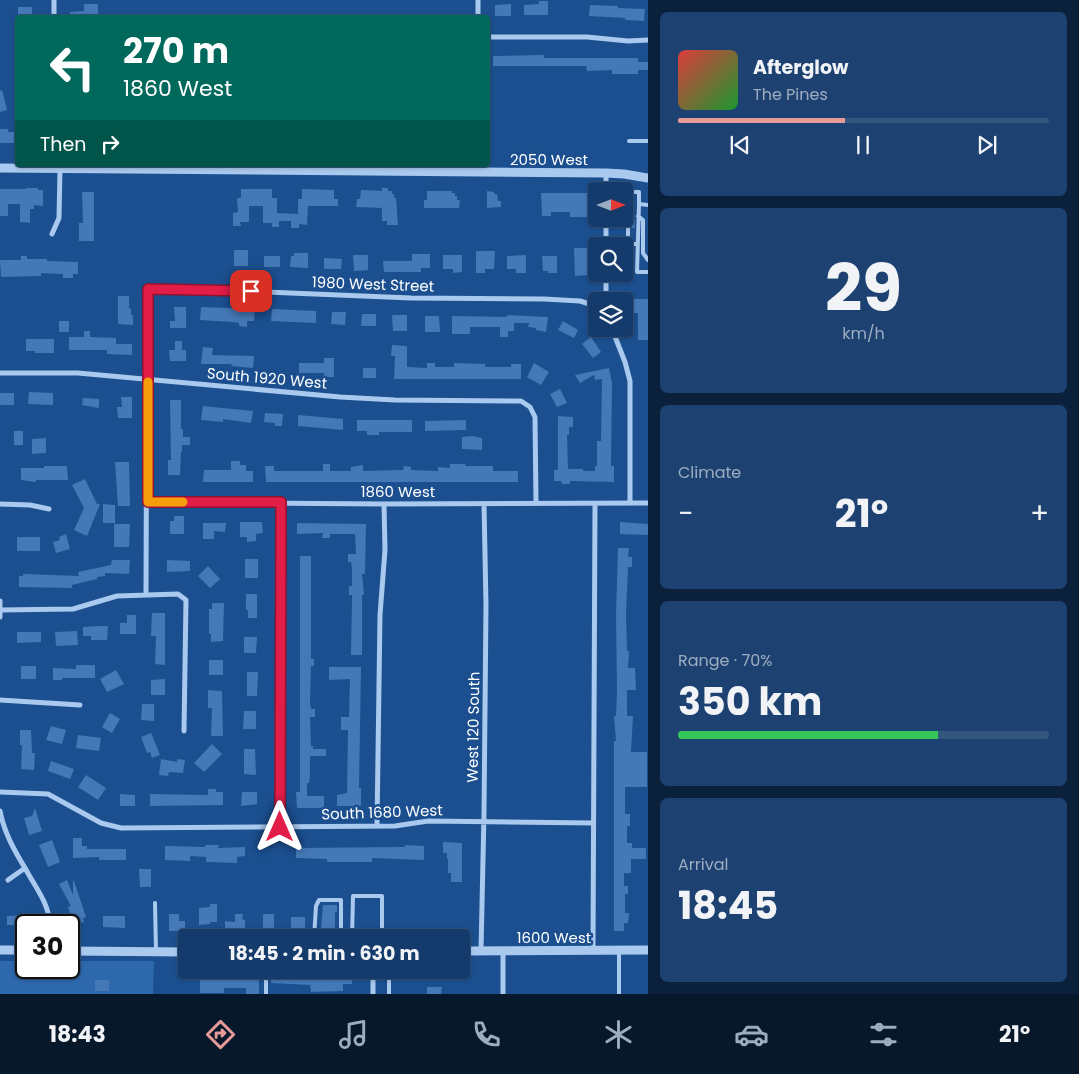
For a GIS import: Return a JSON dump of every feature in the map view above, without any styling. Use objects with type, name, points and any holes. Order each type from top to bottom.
[{"type":"street","points":[[54,0],[54,15]]},
{"type":"street","points":[[478,0],[478,15]]},
{"type":"street","points":[[490,36],[587,37],[628,41],[648,40]]},
{"type":"street","name":"2050 West","points":[[0,168],[606,173],[648,178]]},
{"type":"street","points":[[52,234],[59,218],[60,169]]},
{"type":"street","points":[[606,173],[606,182]]},
{"type":"street","name":"1980 West Street","points":[[148,380],[148,289],[411,298],[544,299],[588,304]]},
{"type":"street","points":[[615,337],[630,381],[630,503]]},
{"type":"street","name":"South 1920 West","points":[[0,372],[78,373],[340,397],[395,400],[521,401],[530,407],[535,417],[536,503]]},
{"type":"street","points":[[146,594],[148,380]]},
{"type":"street","name":"1860 West","points":[[148,502],[384,504],[648,503]]},
{"type":"street","points":[[280,827],[281,502]]},
{"type":"street","points":[[0,504],[49,508]]},
{"type":"street","points":[[376,826],[384,504]]},
{"type":"street","name":"West 120 South","points":[[481,951],[486,605],[484,504]]},
{"type":"street","points":[[593,950],[594,504]]},
{"type":"street","points":[[0,610],[73,609],[117,596],[178,594],[186,600],[184,731]]},
{"type":"street","points":[[0,601],[0,617]]},
{"type":"street","points":[[0,700],[80,705]]},
{"type":"street","name":"South 1680 West","points":[[0,792],[48,794],[101,824],[121,828],[395,826],[428,821],[593,823]]},
{"type":"street","points":[[0,811],[4,829],[44,900],[49,914]]},
{"type":"street","points":[[8,880],[25,868]]},
{"type":"street","points":[[0,950],[15,950]]},
{"type":"street","name":"1600 West","points":[[470,951],[648,950]]},
{"type":"street","points":[[80,951],[178,952]]},
{"type":"street","points":[[503,951],[503,994]]},
{"type":"street","points":[[373,979],[373,994]]},
{"type":"lane","points":[[629,141],[648,141]]},
{"type":"lane","points":[[633,192],[639,192],[637,272],[648,272]]},
{"type":"lane","points":[[638,204],[648,204]]},
{"type":"lane","points":[[638,216],[643,220],[643,253],[648,260]]},
{"type":"lane","points":[[628,228],[628,237]]},
{"type":"lane","points":[[352,929],[353,896],[382,896],[382,929]]},
{"type":"lane","points":[[315,929],[316,906],[319,900],[341,900],[341,929]]},
{"type":"lane","points":[[155,903],[156,952]]},
{"type":"lane","points":[[619,950],[619,994]]},
{"type":"lane","points":[[266,979],[266,994]]},
{"type":"lane","points":[[389,979],[389,994]]},
{"type":"shaded area","points":[[0,961],[15,961],[15,979],[80,979],[80,961],[154,961],[153,994],[0,994]]},
{"type":"building","points":[[539,1],[548,1],[548,15],[524,15],[524,5],[539,4]]},
{"type":"building","points":[[84,4],[98,4],[98,15],[70,15],[70,12],[84,11]]},
{"type":"building","points":[[511,4],[511,16],[495,16],[495,5]]},
{"type":"building","points":[[590,5],[645,9],[644,21],[589,16]]},
{"type":"building","points":[[18,7],[32,7],[32,15],[18,15]]},
{"type":"building","points":[[544,55],[544,58],[638,58],[638,62],[648,62],[648,70],[638,70],[638,74],[612,74],[612,70],[587,71],[586,66],[493,66],[493,56]]},
{"type":"building","points":[[2,90],[7,110],[0,112],[0,91]]},
{"type":"building","points":[[0,129],[8,129],[8,132],[15,132],[15,143],[0,143]]},
{"type":"building","points":[[26,188],[43,190],[43,206],[34,205],[34,209],[30,209],[30,223],[20,222],[20,204],[8,204],[8,216],[0,216],[0,189]]},
{"type":"building","points":[[382,188],[388,188],[388,191],[392,191],[394,198],[396,198],[398,225],[387,225],[387,221],[382,221],[382,208],[356,207],[357,199],[360,199],[361,190],[382,191]]},
{"type":"building","points":[[241,189],[272,189],[272,198],[277,198],[277,213],[298,214],[298,199],[302,199],[302,189],[334,190],[334,199],[338,199],[338,206],[308,206],[307,225],[299,224],[299,228],[291,228],[291,221],[279,221],[279,227],[272,227],[272,223],[263,223],[263,206],[249,206],[249,222],[240,222],[241,226],[233,226],[233,213],[238,212],[237,198],[241,198]]},
{"type":"building","points":[[427,191],[452,191],[457,196],[457,200],[460,200],[459,208],[424,208],[424,200],[427,200]]},
{"type":"building","points":[[487,191],[497,194],[498,201],[501,201],[501,207],[487,208]]},
{"type":"building","points":[[82,192],[94,192],[94,241],[79,241],[79,223],[83,223]]},
{"type":"building","points":[[541,193],[587,193],[587,217],[570,217],[570,212],[551,212],[551,216],[542,216]]},
{"type":"building","points":[[633,211],[634,211],[635,228],[632,228]]},
{"type":"building","points":[[574,248],[588,248],[588,275],[575,276]]},
{"type":"building","points":[[234,250],[248,250],[248,266],[234,266]]},
{"type":"building","points":[[476,251],[495,251],[494,269],[485,269],[485,273],[476,273]]},
{"type":"building","points":[[294,253],[308,253],[308,268],[290,267],[291,256],[294,256]]},
{"type":"building","points":[[412,254],[430,254],[430,268],[421,268],[421,272],[384,272],[383,261],[412,261]]},
{"type":"building","points":[[353,255],[368,255],[368,270],[354,271]]},
{"type":"building","points":[[443,255],[462,255],[462,272],[453,273],[453,269],[443,269]]},
{"type":"building","points":[[526,255],[526,273],[516,273],[516,269],[507,269],[507,256]]},
{"type":"building","points":[[21,256],[27,256],[27,259],[78,262],[78,274],[73,274],[73,278],[63,278],[63,274],[41,273],[41,276],[1,277],[0,260],[21,260]]},
{"type":"building","points":[[264,256],[280,256],[280,267],[264,267]]},
{"type":"building","points":[[542,256],[557,256],[557,273],[543,271]]},
{"type":"building","points":[[324,258],[342,259],[341,269],[324,269]]},
{"type":"building","points":[[118,296],[129,296],[129,308],[131,309],[131,315],[133,315],[133,325],[118,324]]},
{"type":"building","points":[[633,299],[648,299],[648,340],[638,340],[638,313],[633,313]]},
{"type":"building","points":[[174,307],[186,307],[186,328],[170,328],[170,321],[175,321]]},
{"type":"building","points":[[201,307],[255,309],[254,321],[247,321],[247,327],[239,326],[239,323],[200,320]]},
{"type":"building","points":[[272,309],[316,311],[316,323],[271,321]]},
{"type":"building","points":[[332,312],[346,312],[345,325],[331,324]]},
{"type":"building","points":[[362,314],[376,314],[376,326],[361,326]]},
{"type":"building","points":[[392,315],[407,315],[407,331],[393,331]]},
{"type":"building","points":[[507,315],[548,317],[546,332],[528,327],[529,323],[514,323],[514,331],[508,331],[508,337],[500,337],[500,327],[470,327],[470,334],[452,334],[452,316],[507,317]]},
{"type":"building","points":[[425,316],[439,316],[440,332],[425,332]]},
{"type":"building","points":[[59,321],[69,321],[69,332],[59,332]]},
{"type":"building","points":[[563,321],[578,330],[574,338],[558,330]]},
{"type":"building","points":[[84,331],[90,331],[90,337],[116,338],[116,344],[132,344],[132,355],[107,354],[107,350],[69,350],[69,337],[84,337]]},
{"type":"building","points":[[591,337],[601,352],[593,358],[582,344]]},
{"type":"building","points":[[26,339],[54,339],[54,353],[26,351]]},
{"type":"building","points":[[175,341],[182,341],[182,350],[186,350],[186,361],[170,361],[169,350],[175,350]]},
{"type":"building","points":[[392,345],[407,346],[407,367],[427,368],[427,363],[435,363],[435,367],[454,367],[454,363],[485,364],[485,367],[511,367],[511,364],[521,364],[521,379],[394,379],[395,356],[391,356]]},
{"type":"building","points":[[203,347],[213,348],[212,355],[254,356],[253,368],[231,366],[232,364],[201,364]]},
{"type":"building","points":[[324,358],[334,358],[334,377],[324,377],[324,373],[299,373],[299,363],[324,363]]},
{"type":"building","points":[[534,363],[549,372],[541,385],[527,377]]},
{"type":"building","points":[[363,368],[376,368],[376,378],[363,378]]},
{"type":"building","points":[[609,368],[612,383],[611,466],[614,466],[614,482],[570,481],[570,484],[562,484],[561,481],[554,481],[554,470],[558,470],[558,416],[573,417],[573,427],[569,427],[569,435],[567,435],[568,469],[595,471],[595,466],[597,466],[597,441],[601,441],[602,379],[595,380],[594,375],[580,383],[575,375]]},
{"type":"building","points":[[560,389],[567,403],[557,407],[550,394]]},
{"type":"building","points":[[29,392],[53,393],[53,405],[28,404]]},
{"type":"building","points":[[0,393],[14,393],[14,405],[0,405]]},
{"type":"building","points":[[121,397],[132,397],[132,418],[118,418],[117,407],[122,407]]},
{"type":"building","points":[[83,398],[99,399],[99,408],[82,405]]},
{"type":"building","points":[[170,400],[181,400],[181,429],[183,429],[183,437],[190,437],[190,445],[182,445],[180,475],[168,475],[168,460],[171,460]]},
{"type":"building","points":[[203,406],[253,411],[251,423],[223,419],[223,422],[201,420]]},
{"type":"building","points":[[265,413],[283,414],[282,426],[275,426],[275,423],[264,422]]},
{"type":"building","points":[[298,415],[343,419],[343,430],[298,426]]},
{"type":"building","points":[[357,420],[412,420],[412,432],[379,432],[379,435],[367,435],[367,431],[357,431]]},
{"type":"building","points":[[466,420],[466,430],[425,431],[425,421]]},
{"type":"building","points":[[14,431],[23,431],[23,445],[14,445]]},
{"type":"building","points":[[462,437],[482,438],[482,450],[462,449]]},
{"type":"building","points":[[46,438],[46,453],[32,454],[32,439]]},
{"type":"building","points":[[231,461],[240,461],[240,465],[246,465],[246,471],[253,471],[253,482],[203,482],[204,470],[231,470]]},
{"type":"building","points":[[115,462],[129,462],[130,506],[118,506]]},
{"type":"building","points":[[323,464],[330,464],[330,471],[351,471],[351,467],[363,465],[363,471],[403,470],[404,466],[411,467],[411,470],[438,471],[438,467],[450,468],[450,464],[493,466],[493,471],[518,471],[518,482],[266,482],[265,466],[274,466],[274,471],[323,471]]},
{"type":"building","points":[[44,466],[67,466],[68,480],[36,480],[36,482],[21,480],[21,468],[44,468]]},
{"type":"building","points":[[85,479],[97,504],[100,504],[87,536],[74,530],[84,508],[72,485]]},
{"type":"building","points":[[103,504],[115,505],[115,523],[103,523]]},
{"type":"building","points":[[174,516],[184,516],[184,534],[170,534],[170,521],[174,521]]},
{"type":"building","points":[[240,522],[262,522],[263,533],[256,534],[256,541],[247,542],[247,537],[240,537]]},
{"type":"building","points":[[620,522],[648,524],[648,535],[620,534]]},
{"type":"building","points":[[203,523],[226,523],[225,532],[214,531],[214,539],[203,539]]},
{"type":"building","points":[[297,523],[366,524],[365,574],[362,574],[364,595],[362,595],[362,655],[351,655],[352,595],[349,595],[349,586],[352,586],[352,568],[351,562],[348,562],[348,554],[356,554],[355,534],[330,534],[330,538],[322,538],[323,533],[297,534]]},
{"type":"building","points":[[114,524],[130,524],[129,547],[114,547]]},
{"type":"building","points":[[66,534],[70,549],[56,553],[53,542],[60,540],[59,537]]},
{"type":"building","points":[[17,537],[40,537],[40,551],[17,551]]},
{"type":"building","points":[[618,548],[629,548],[628,557],[632,557],[632,567],[628,567],[626,614],[627,651],[629,651],[628,668],[635,668],[636,690],[627,690],[627,716],[633,716],[631,752],[647,752],[647,787],[625,787],[625,814],[630,814],[630,826],[627,826],[627,843],[632,843],[632,848],[646,848],[646,859],[631,859],[631,873],[624,873],[624,886],[628,886],[628,894],[625,894],[625,913],[629,913],[628,923],[624,923],[624,931],[614,931],[614,741],[616,741],[614,716],[616,716],[617,692],[616,614]]},
{"type":"building","points":[[300,556],[311,556],[311,659],[314,659],[314,666],[311,666],[310,703],[311,709],[315,709],[315,717],[310,717],[311,746],[313,746],[313,749],[326,749],[326,756],[310,756],[307,796],[324,796],[324,808],[297,808],[296,792],[300,792]]},
{"type":"building","points":[[245,559],[258,559],[258,578],[245,578]]},
{"type":"building","points":[[112,560],[130,560],[129,574],[105,573],[105,576],[97,577],[97,579],[72,585],[72,588],[19,587],[19,576],[23,576],[23,574],[79,576],[78,572],[111,565]]},
{"type":"building","points":[[167,560],[190,561],[190,571],[167,572]]},
{"type":"building","points":[[208,566],[220,579],[210,588],[198,576]]},
{"type":"building","points":[[246,594],[257,594],[257,618],[248,618]]},
{"type":"building","points":[[212,603],[224,603],[223,641],[211,642],[211,634],[209,634],[209,609],[212,609]]},
{"type":"building","points":[[152,613],[165,613],[165,665],[155,664],[156,636],[151,636]]},
{"type":"building","points":[[127,615],[136,615],[136,634],[120,634],[120,623],[127,623]]},
{"type":"building","points":[[108,626],[107,640],[91,640],[91,636],[83,636],[83,627]]},
{"type":"building","points":[[77,631],[78,645],[56,646],[55,632]]},
{"type":"building","points":[[17,632],[41,632],[41,642],[17,643]]},
{"type":"building","points":[[244,637],[257,637],[256,653],[244,653]]},
{"type":"building","points":[[209,660],[223,660],[223,675],[209,675]]},
{"type":"building","points":[[76,665],[95,665],[95,678],[62,678],[62,680],[53,680],[53,668],[76,669]]},
{"type":"building","points":[[21,666],[36,666],[36,679],[21,679]]},
{"type":"building","points":[[329,667],[361,667],[359,788],[361,788],[361,806],[337,806],[337,795],[347,793],[348,730],[341,730],[341,717],[349,717],[350,679],[329,680]]},
{"type":"building","points":[[116,670],[124,684],[107,692],[100,679]]},
{"type":"building","points":[[247,672],[258,672],[257,696],[247,696]]},
{"type":"building","points":[[165,679],[165,695],[151,695],[151,680]]},
{"type":"building","points":[[208,690],[222,691],[223,736],[211,736],[212,708],[208,708]]},
{"type":"building","points":[[142,704],[154,704],[154,721],[141,720]]},
{"type":"building","points":[[244,711],[256,711],[256,729],[243,729]]},
{"type":"building","points":[[110,713],[120,719],[112,733],[102,727]]},
{"type":"building","points":[[51,726],[66,730],[62,744],[46,740]]},
{"type":"building","points":[[20,730],[31,730],[32,753],[35,753],[34,770],[21,769],[22,745],[20,745]]},
{"type":"building","points":[[151,733],[160,755],[152,758],[150,752],[147,753],[141,737]]},
{"type":"building","points":[[78,735],[101,738],[99,751],[76,748]]},
{"type":"building","points":[[212,744],[222,754],[204,772],[194,763]]},
{"type":"building","points":[[244,749],[255,749],[256,775],[244,774]]},
{"type":"building","points":[[161,759],[177,762],[177,759],[185,760],[183,773],[169,772],[168,776],[159,775]]},
{"type":"building","points":[[51,761],[74,769],[70,779],[48,771]]},
{"type":"building","points":[[86,775],[106,788],[98,800],[78,787]]},
{"type":"building","points":[[208,789],[216,789],[216,792],[223,792],[223,805],[150,806],[150,794],[208,795]]},
{"type":"building","points":[[242,792],[257,792],[257,804],[241,806]]},
{"type":"building","points":[[120,794],[135,795],[135,806],[120,806]]},
{"type":"building","points":[[35,808],[42,831],[29,835],[24,818],[32,816]]},
{"type":"building","points":[[73,838],[82,838],[82,846],[87,846],[87,849],[126,849],[126,860],[99,860],[99,857],[73,858]]},
{"type":"building","points":[[52,840],[60,862],[48,867],[39,845]]},
{"type":"building","points":[[443,842],[462,843],[462,882],[451,882],[451,873],[448,873],[447,853],[443,853]]},
{"type":"building","points":[[205,845],[219,845],[218,848],[245,847],[245,856],[237,857],[237,863],[206,862],[206,857],[190,856],[190,861],[165,860],[165,846],[205,847]]},
{"type":"building","points":[[405,845],[424,846],[424,860],[372,858],[372,862],[327,862],[327,859],[296,858],[296,848],[405,847]]},
{"type":"building","points":[[139,869],[151,869],[151,887],[140,887]]},
{"type":"building","points":[[67,880],[73,895],[74,881],[86,917],[83,918],[84,922],[80,923],[80,914],[70,914],[68,907],[71,906],[59,884]]},
{"type":"building","points":[[210,904],[217,904],[217,922],[199,925],[199,908],[210,907]]},
{"type":"building","points":[[323,905],[337,905],[335,929],[321,929]]},
{"type":"building","points":[[169,914],[179,914],[179,921],[185,921],[185,929],[169,931]]},
{"type":"building","points":[[235,914],[243,914],[242,919],[245,920],[245,929],[225,929],[225,921],[235,922]]},
{"type":"building","points":[[263,914],[274,914],[274,929],[263,929]]},
{"type":"building","points":[[7,916],[15,916],[15,925],[7,925]]},
{"type":"building","points":[[103,916],[125,916],[125,928],[103,927]]},
{"type":"building","points":[[291,917],[305,917],[305,929],[291,929]]},
{"type":"building","points":[[200,979],[259,979],[259,994],[246,994],[246,988],[224,988],[224,993],[200,993]]},
{"type":"building","points":[[271,979],[352,979],[352,984],[343,984],[343,991],[311,992],[310,985],[271,983]]},
{"type":"building","points":[[95,980],[109,980],[109,991],[95,991]]},
{"type":"building","points":[[427,987],[442,987],[441,994],[427,994]]},
{"type":"slow traffic","points":[[148,382],[148,502],[183,502]]},
{"type":"route","points":[[251,291],[148,289],[148,502],[281,502],[280,827]]}]
